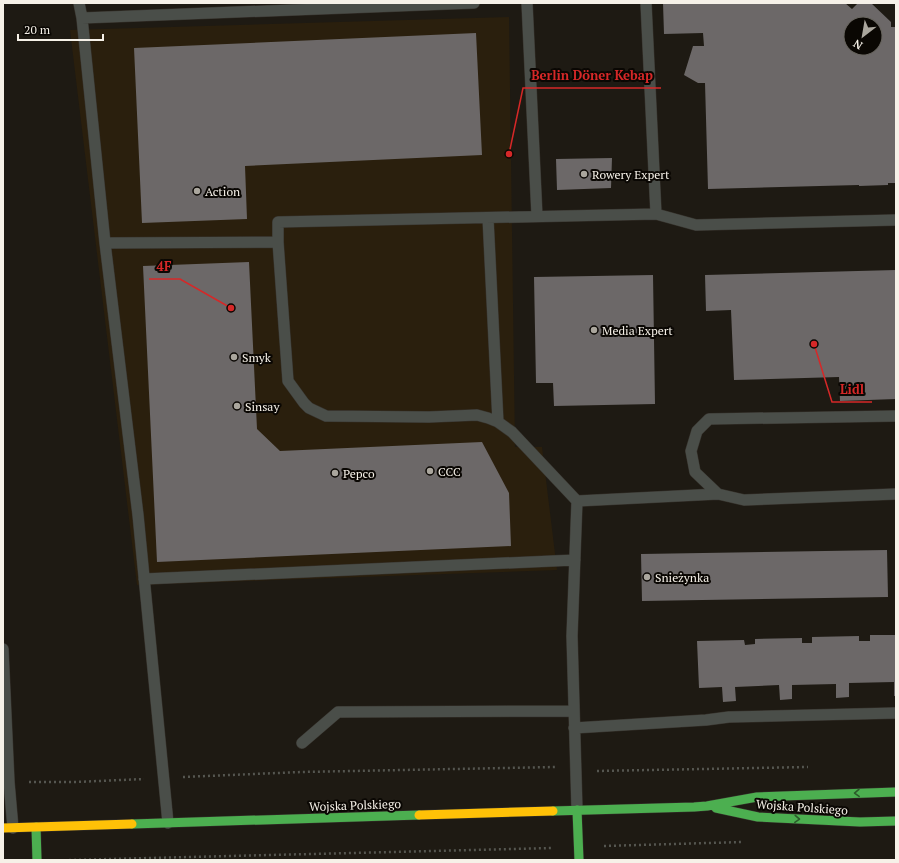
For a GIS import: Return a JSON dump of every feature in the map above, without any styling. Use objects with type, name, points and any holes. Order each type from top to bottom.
[{"type":"main road","name":"Wojska Polskiego","points":[[8,828],[707,806],[757,797],[896,792]]},
{"type":"main road","name":"Wojska Polskiego","points":[[707,806],[758,817],[860,822],[896,821]]},
{"type":"main road","points":[[577,810],[579,860]]},
{"type":"main road","points":[[36,827],[37,860]]},
{"type":"lane","points":[[79,3],[82,18],[105,244],[137,507],[168,823]]},
{"type":"lane","points":[[82,18],[474,3]]},
{"type":"lane","points":[[527,3],[537,216]]},
{"type":"lane","points":[[646,3],[656,214]]},
{"type":"lane","points":[[577,810],[572,636],[577,501],[512,432],[498,422],[477,415],[422,417],[326,416],[309,408],[288,381],[278,242],[278,222],[656,214],[696,225],[896,220]]},
{"type":"lane","points":[[488,218],[498,422]]},
{"type":"lane","points":[[105,244],[278,242]]},
{"type":"lane","points":[[718,494],[696,472],[691,450],[697,431],[709,419],[896,416]]},
{"type":"lane","points":[[577,501],[718,494],[744,500],[896,494]]},
{"type":"lane","points":[[144,578],[575,560]]},
{"type":"lane","points":[[3,649],[9,782],[8,828]]},
{"type":"lane","points":[[302,743],[338,712],[574,711]]},
{"type":"lane","points":[[574,728],[706,720],[729,717],[896,713]]},
{"type":"path","points":[[9,782],[76,782],[301,772],[552,766],[575,770],[605,771],[809,767]]},
{"type":"path","points":[[69,860],[745,842]]},
{"type":"shaded area","points":[[509,17],[515,447],[542,447],[557,570],[137,585],[70,30]]},
{"type":"building","points":[[663,3],[845,3],[852,9],[858,3],[871,3],[891,22],[891,27],[896,27],[896,183],[888,183],[888,185],[859,186],[708,189],[705,83],[698,83],[684,75],[693,46],[704,46],[703,33],[664,34]]},
{"type":"building","points":[[476,33],[482,155],[245,166],[247,219],[142,223],[134,48]]},
{"type":"building","name":"Rowery Expert","points":[[612,158],[611,188],[557,190],[556,159]]},
{"type":"building","points":[[249,262],[257,429],[280,451],[482,442],[509,493],[511,546],[157,562],[143,266]]},
{"type":"building","points":[[896,270],[896,399],[840,401],[839,377],[734,380],[731,310],[706,311],[705,275]]},
{"type":"building","name":"Media Expert","points":[[653,275],[655,404],[554,406],[553,383],[536,383],[534,277]]},
{"type":"building","points":[[887,550],[888,597],[642,601],[641,554]]},
{"type":"building","points":[[870,635],[896,635],[896,696],[894,696],[894,682],[849,683],[849,697],[836,698],[836,684],[792,685],[792,699],[780,700],[779,685],[735,687],[736,701],[723,702],[722,687],[699,688],[697,641],[744,640],[745,645],[755,644],[755,639],[802,638],[802,643],[812,643],[812,637],[859,636],[859,641],[870,641]]},
{"type":"traffic: fast","points":[[553,811],[694,807],[757,797],[896,792]]},
{"type":"traffic: fast","points":[[716,808],[758,817],[860,822],[896,821]]},
{"type":"traffic: fast","points":[[577,810],[579,860]]},
{"type":"traffic: fast","points":[[132,824],[419,815]]},
{"type":"traffic: fast","points":[[36,827],[37,860]]},
{"type":"traffic: slow","points":[[419,815],[553,811]]},
{"type":"traffic: slow","points":[[3,828],[132,824]]},
{"type":"place","name":"Berlin Döner Kebap","points":[[509,154]]},
{"type":"place","name":"Rowery Expert","points":[[584,174]]},
{"type":"place","name":"Action","points":[[197,191]]},
{"type":"place","name":"4F","points":[[231,308]]},
{"type":"place","name":"Media Expert","points":[[594,330]]},
{"type":"place","name":"Lidl","points":[[814,344]]},
{"type":"place","name":"Smyk","points":[[234,357]]},
{"type":"place","name":"Sinsay","points":[[237,406]]},
{"type":"place","name":"CCC","points":[[430,471]]},
{"type":"place","name":"Pepco","points":[[335,473]]},
{"type":"place","name":"Snieżynka","points":[[647,577]]}]
